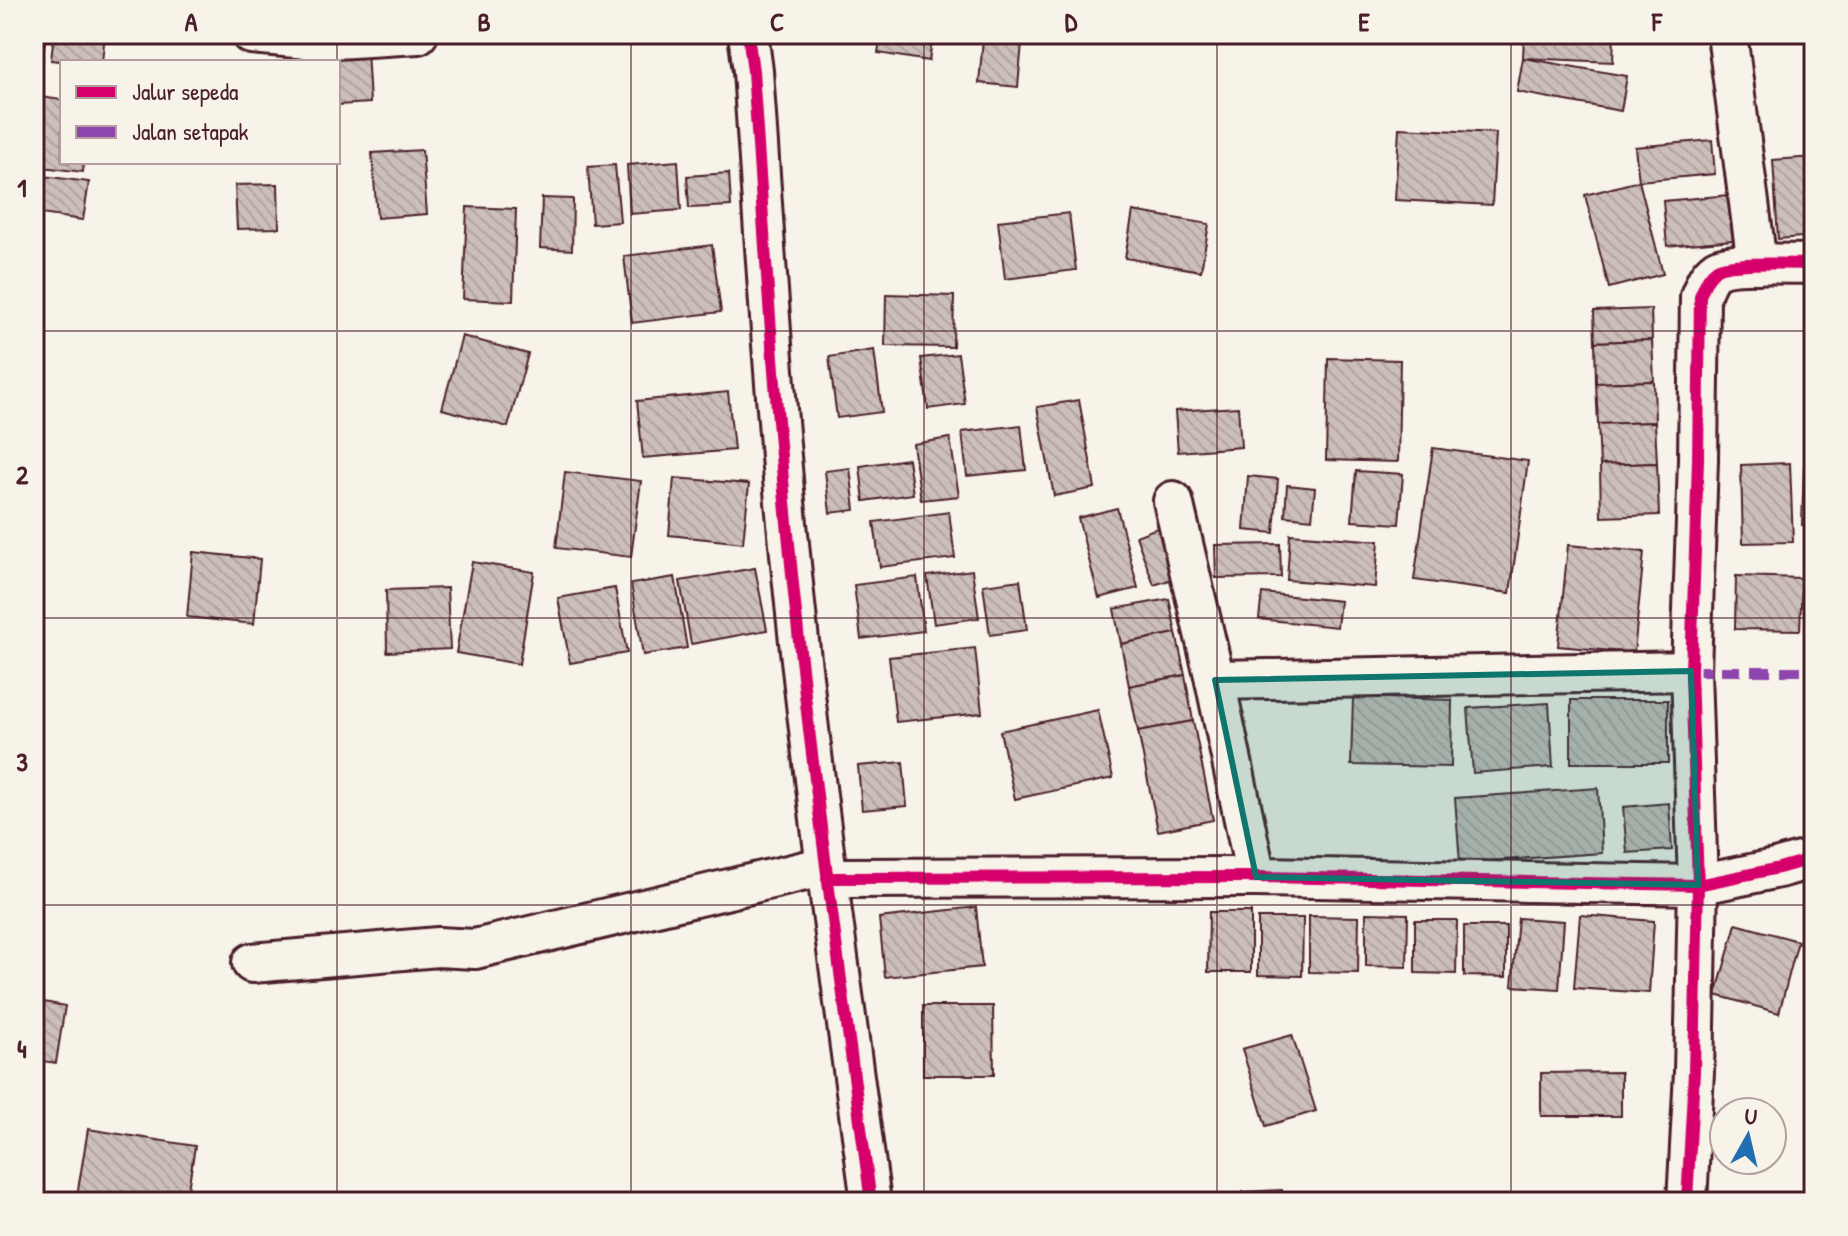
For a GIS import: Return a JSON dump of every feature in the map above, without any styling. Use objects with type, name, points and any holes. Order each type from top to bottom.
[{"type":"street","points":[[251,34],[319,40],[418,34]]},
{"type":"street","points":[[748,34],[790,555],[826,872],[871,1202]]},
{"type":"street","points":[[1727,34],[1757,264]]},
{"type":"street","points":[[1687,1202],[1694,1072],[1698,885],[1691,671],[1700,296],[1708,277],[1721,267],[1814,264]]},
{"type":"street","points":[[1173,501],[1215,680],[1256,877]]},
{"type":"street","points":[[1215,680],[1691,671]]},
{"type":"street","points":[[252,963],[438,947],[475,949],[826,872],[1698,885],[1814,858]]},
{"type":"highlighted area","points":[[1691,671],[1698,885],[1256,877],[1215,680]]},
{"type":"building","points":[[34,34],[46,34],[42,63],[34,62]]},
{"type":"building","points":[[54,34],[105,34],[102,60],[51,60]]},
{"type":"building","points":[[881,34],[933,34],[929,61],[878,53]]},
{"type":"building","points":[[1524,34],[1614,34],[1613,62],[1523,58]]},
{"type":"building","points":[[983,39],[1022,43],[1018,87],[979,83]]},
{"type":"building","points":[[367,49],[370,103],[340,105],[340,60],[335,60],[335,51]]},
{"type":"building","points":[[1523,58],[1627,76],[1621,111],[1517,92]]},
{"type":"building","points":[[34,96],[60,100],[60,164],[84,164],[83,172],[34,166]]},
{"type":"building","points":[[1399,128],[1496,133],[1492,205],[1395,200]]},
{"type":"building","points":[[1712,140],[1715,174],[1639,181],[1635,147]]},
{"type":"building","points":[[422,150],[427,214],[377,218],[372,153]]},
{"type":"building","points":[[1814,157],[1814,236],[1778,239],[1773,160]]},
{"type":"building","points":[[678,161],[681,210],[630,214],[627,165]]},
{"type":"building","points":[[615,165],[620,222],[592,224],[588,167]]},
{"type":"building","points":[[729,173],[731,206],[689,208],[687,176]]},
{"type":"building","points":[[36,175],[89,182],[83,220],[34,213]]},
{"type":"building","points":[[1639,181],[1663,274],[1609,288],[1585,195]]},
{"type":"building","points":[[278,184],[279,228],[237,229],[235,185]]},
{"type":"building","points":[[1729,195],[1733,240],[1667,246],[1663,201]]},
{"type":"building","points":[[542,198],[573,199],[572,250],[540,248]]},
{"type":"building","points":[[467,207],[516,209],[513,301],[463,299]]},
{"type":"building","points":[[1133,211],[1209,224],[1201,271],[1125,258]]},
{"type":"building","points":[[1069,213],[1076,270],[1005,279],[998,221]]},
{"type":"building","points":[[712,245],[721,312],[632,323],[624,256]]},
{"type":"building","points":[[886,294],[954,296],[953,347],[885,346]]},
{"type":"building","points":[[1651,309],[1652,340],[1595,342],[1594,311]]},
{"type":"building","points":[[462,336],[528,354],[508,427],[442,409]]},
{"type":"building","points":[[1652,340],[1654,381],[1596,383],[1595,342]]},
{"type":"building","points":[[874,350],[882,412],[837,418],[829,357]]},
{"type":"building","points":[[958,354],[965,404],[928,409],[921,358]]},
{"type":"building","points":[[1328,358],[1400,360],[1398,462],[1326,460]]},
{"type":"building","points":[[1654,381],[1655,422],[1598,424],[1596,383]]},
{"type":"building","points":[[728,392],[734,450],[643,458],[637,401]]},
{"type":"building","points":[[1079,400],[1095,488],[1054,496],[1037,407]]},
{"type":"building","points":[[1238,407],[1241,447],[1178,452],[1175,411]]},
{"type":"building","points":[[1655,422],[1657,463],[1600,465],[1598,424]]},
{"type":"building","points":[[1021,425],[1026,470],[967,476],[962,432]]},
{"type":"building","points":[[950,438],[959,496],[921,500],[913,444]]},
{"type":"building","points":[[1433,448],[1528,461],[1510,593],[1414,580]]},
{"type":"building","points":[[908,459],[913,494],[864,501],[860,466]]},
{"type":"building","points":[[1657,463],[1659,515],[1601,517],[1600,465]]},
{"type":"building","points":[[1790,463],[1793,542],[1743,543],[1741,465]]},
{"type":"building","points":[[1804,466],[1814,466],[1814,526],[1802,525]]},
{"type":"building","points":[[850,468],[855,510],[830,513],[825,471]]},
{"type":"building","points":[[1356,471],[1403,474],[1399,524],[1352,521]]},
{"type":"building","points":[[565,472],[641,481],[631,557],[556,548]]},
{"type":"building","points":[[1248,476],[1278,479],[1274,533],[1244,530]]},
{"type":"building","points":[[674,478],[749,484],[743,543],[669,535]]},
{"type":"building","points":[[1287,485],[1315,488],[1312,519],[1285,516]]},
{"type":"building","points":[[1117,508],[1138,588],[1099,598],[1078,518]]},
{"type":"building","points":[[949,512],[955,558],[880,567],[874,522]]},
{"type":"building","points":[[1170,523],[1188,574],[1154,585],[1136,536]]},
{"type":"building","points":[[1290,534],[1379,541],[1375,587],[1287,580]]},
{"type":"building","points":[[1280,544],[1281,577],[1216,578],[1215,545]]},
{"type":"building","points":[[1568,545],[1644,552],[1634,653],[1558,646]]},
{"type":"building","points":[[193,552],[260,559],[254,624],[187,617]]},
{"type":"building","points":[[472,562],[534,572],[519,664],[456,653]]},
{"type":"building","points":[[755,568],[767,630],[691,644],[680,581]]},
{"type":"building","points":[[972,570],[979,618],[934,624],[927,576]]},
{"type":"building","points":[[1736,576],[1802,578],[1800,630],[1735,629]]},
{"type":"building","points":[[675,577],[687,648],[643,655],[631,584]]},
{"type":"building","points":[[917,577],[924,631],[861,639],[854,585]]},
{"type":"building","points":[[1020,580],[1027,630],[990,635],[983,585]]},
{"type":"building","points":[[447,588],[450,649],[387,652],[386,590]]},
{"type":"building","points":[[615,588],[627,653],[570,663],[558,598]]},
{"type":"building","points":[[1262,593],[1340,601],[1337,627],[1259,619]]},
{"type":"building","points":[[1169,599],[1176,633],[1121,644],[1114,609]]},
{"type":"building","points":[[1176,633],[1185,675],[1129,686],[1121,644]]},
{"type":"building","points":[[975,648],[982,713],[896,722],[889,657]]},
{"type":"building","points":[[1185,675],[1193,721],[1138,731],[1129,686]]},
{"type":"building","points":[[1353,697],[1452,700],[1451,767],[1351,765]]},
{"type":"building","points":[[1571,700],[1668,700],[1668,763],[1571,763]]},
{"type":"building","points":[[1549,703],[1553,767],[1473,773],[1468,708]]},
{"type":"building","points":[[1098,710],[1113,778],[1015,799],[1000,731]]},
{"type":"building","points":[[1193,721],[1213,820],[1158,831],[1138,731]]},
{"type":"building","points":[[903,762],[907,806],[862,810],[858,766]]},
{"type":"building","points":[[1598,788],[1602,853],[1460,863],[1455,798]]},
{"type":"building","points":[[1669,803],[1672,850],[1627,853],[1623,807]]},
{"type":"building","points":[[976,907],[982,967],[885,977],[879,918]]},
{"type":"building","points":[[1209,912],[1251,912],[1251,972],[1208,972]]},
{"type":"building","points":[[1366,913],[1408,914],[1407,967],[1366,966]]},
{"type":"building","points":[[1580,915],[1654,921],[1649,993],[1574,988]]},
{"type":"building","points":[[1309,916],[1359,917],[1358,973],[1309,972]]},
{"type":"building","points":[[1258,918],[1303,918],[1302,976],[1258,975]]},
{"type":"building","points":[[1518,918],[1564,921],[1559,989],[1512,986]]},
{"type":"building","points":[[1415,920],[1457,920],[1456,974],[1415,973]]},
{"type":"building","points":[[1736,924],[1798,941],[1779,1013],[1716,995]]},
{"type":"building","points":[[1464,926],[1506,926],[1506,977],[1464,976]]},
{"type":"building","points":[[34,1000],[65,1006],[56,1063],[34,1060]]},
{"type":"building","points":[[923,1006],[993,1006],[994,1075],[923,1075]]},
{"type":"building","points":[[1292,1035],[1316,1111],[1266,1126],[1242,1049]]},
{"type":"building","points":[[1621,1072],[1621,1116],[1541,1116],[1541,1073]]},
{"type":"building","points":[[88,1129],[195,1146],[186,1202],[76,1202]]},
{"type":"building","points":[[1282,1190],[1282,1202],[1243,1202],[1243,1192]]},
{"type":"marked path","points":[[1691,671],[1814,671]]},
{"type":"cycle path","points":[[748,34],[798,635],[871,1202]]},
{"type":"cycle path","points":[[1687,1202],[1694,1072],[1698,885],[1691,671],[1700,296],[1711,275],[1724,266],[1814,264]]},
{"type":"cycle path","points":[[827,878],[1256,877],[1698,885],[1814,858]]}]
